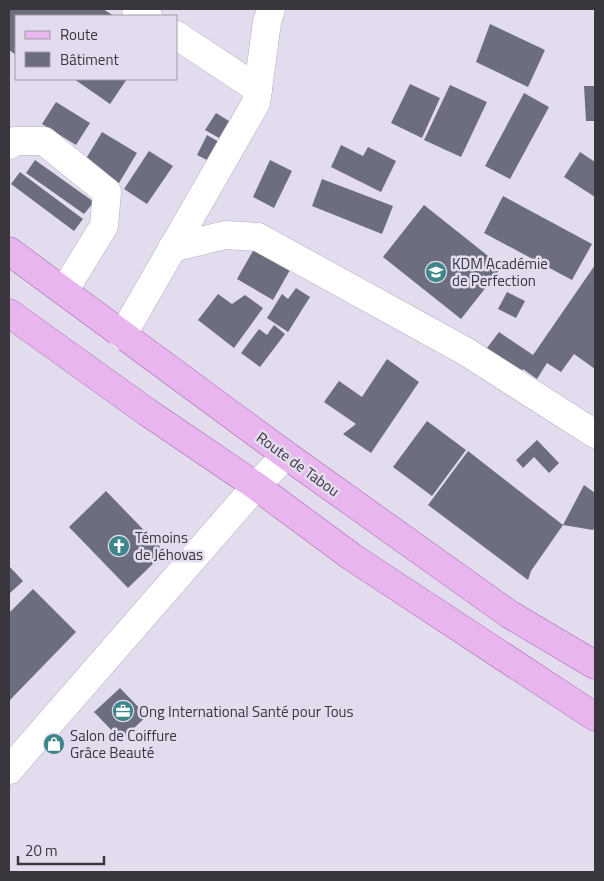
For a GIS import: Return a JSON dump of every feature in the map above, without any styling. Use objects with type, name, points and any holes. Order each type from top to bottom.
[{"type":"main road","name":"Route de Tabou","points":[[9,251],[122,336],[509,614],[595,665]]},
{"type":"main road","points":[[9,313],[146,412],[256,486],[352,557],[595,717]]},
{"type":"street","points":[[122,336],[256,103],[267,22],[271,9]]},
{"type":"street","points":[[178,36],[258,89]]},
{"type":"street","points":[[9,145],[15,141],[44,141],[107,192],[104,226],[64,291]]},
{"type":"street","points":[[172,248],[225,235],[258,237],[465,351],[595,434]]},
{"type":"street","points":[[9,770],[256,486],[286,455]]},
{"type":"building","points":[[9,9],[103,9],[112,15],[15,15],[15,54],[9,50]]},
{"type":"building","points":[[490,24],[545,50],[528,87],[476,62]]},
{"type":"building","points":[[75,80],[126,80],[110,104]]},
{"type":"building","points":[[410,84],[440,98],[422,138],[391,123]]},
{"type":"building","points":[[450,85],[487,102],[461,157],[424,140]]},
{"type":"building","points":[[584,86],[595,86],[595,121],[586,121]]},
{"type":"building","points":[[524,93],[549,107],[510,179],[485,166]]},
{"type":"building","points":[[56,102],[90,123],[76,145],[42,124]]},
{"type":"building","points":[[216,113],[229,121],[219,138],[205,130]]},
{"type":"building","points":[[102,132],[137,153],[119,183],[84,162]]},
{"type":"building","points":[[207,135],[219,142],[209,161],[197,155]]},
{"type":"building","points":[[341,145],[363,156],[368,147],[396,161],[381,192],[331,167]]},
{"type":"building","points":[[149,151],[173,166],[147,204],[124,189]]},
{"type":"building","points":[[580,152],[595,162],[595,197],[564,177]]},
{"type":"building","points":[[35,160],[94,202],[84,214],[26,173]]},
{"type":"building","points":[[270,160],[292,171],[274,208],[253,197]]},
{"type":"building","points":[[20,172],[83,219],[74,231],[11,184]]},
{"type":"building","points":[[322,179],[393,206],[382,234],[312,206]]},
{"type":"building","points":[[503,196],[592,244],[572,280],[484,233]]},
{"type":"building","points":[[424,205],[502,267],[461,319],[383,257]]},
{"type":"building","points":[[254,249],[290,270],[273,300],[237,279]]},
{"type":"building","points":[[595,265],[595,369],[574,354],[561,372],[547,363],[537,379],[523,369],[519,376],[484,352],[499,332],[533,355]]},
{"type":"building","points":[[296,288],[310,297],[288,332],[267,318],[282,294],[288,299]]},
{"type":"building","points":[[507,292],[525,301],[516,318],[498,309]]},
{"type":"building","points":[[218,294],[232,304],[245,295],[263,308],[234,348],[198,320]]},
{"type":"building","points":[[274,325],[285,334],[260,367],[241,353],[259,329],[267,335]]},
{"type":"building","points":[[387,359],[419,382],[371,453],[343,434],[356,424],[324,402],[339,381],[362,397]]},
{"type":"building","points":[[427,421],[466,450],[432,496],[393,467]]},
{"type":"building","points":[[537,440],[559,463],[549,473],[534,457],[523,468],[516,460]]},
{"type":"building","points":[[468,451],[563,525],[531,571],[528,580],[428,505]]},
{"type":"building","points":[[584,485],[595,493],[595,526],[593,530],[563,525]]},
{"type":"building","points":[[106,491],[165,552],[128,588],[69,527]]},
{"type":"building","points":[[9,566],[23,581],[9,594]]},
{"type":"building","points":[[33,589],[76,632],[9,701],[9,613]]},
{"type":"building","points":[[120,688],[147,716],[121,740],[94,712]]},
{"type":"place","name":"KDM Académie de Perfection","points":[[436,272]]},
{"type":"place","name":"Témoins de Jéhovas","points":[[119,546]]},
{"type":"place","name":"Ong International Santé pour Tous","points":[[123,711]]},
{"type":"place","name":"Salon de Coiffure Grâce Beauté","points":[[54,744]]}]
